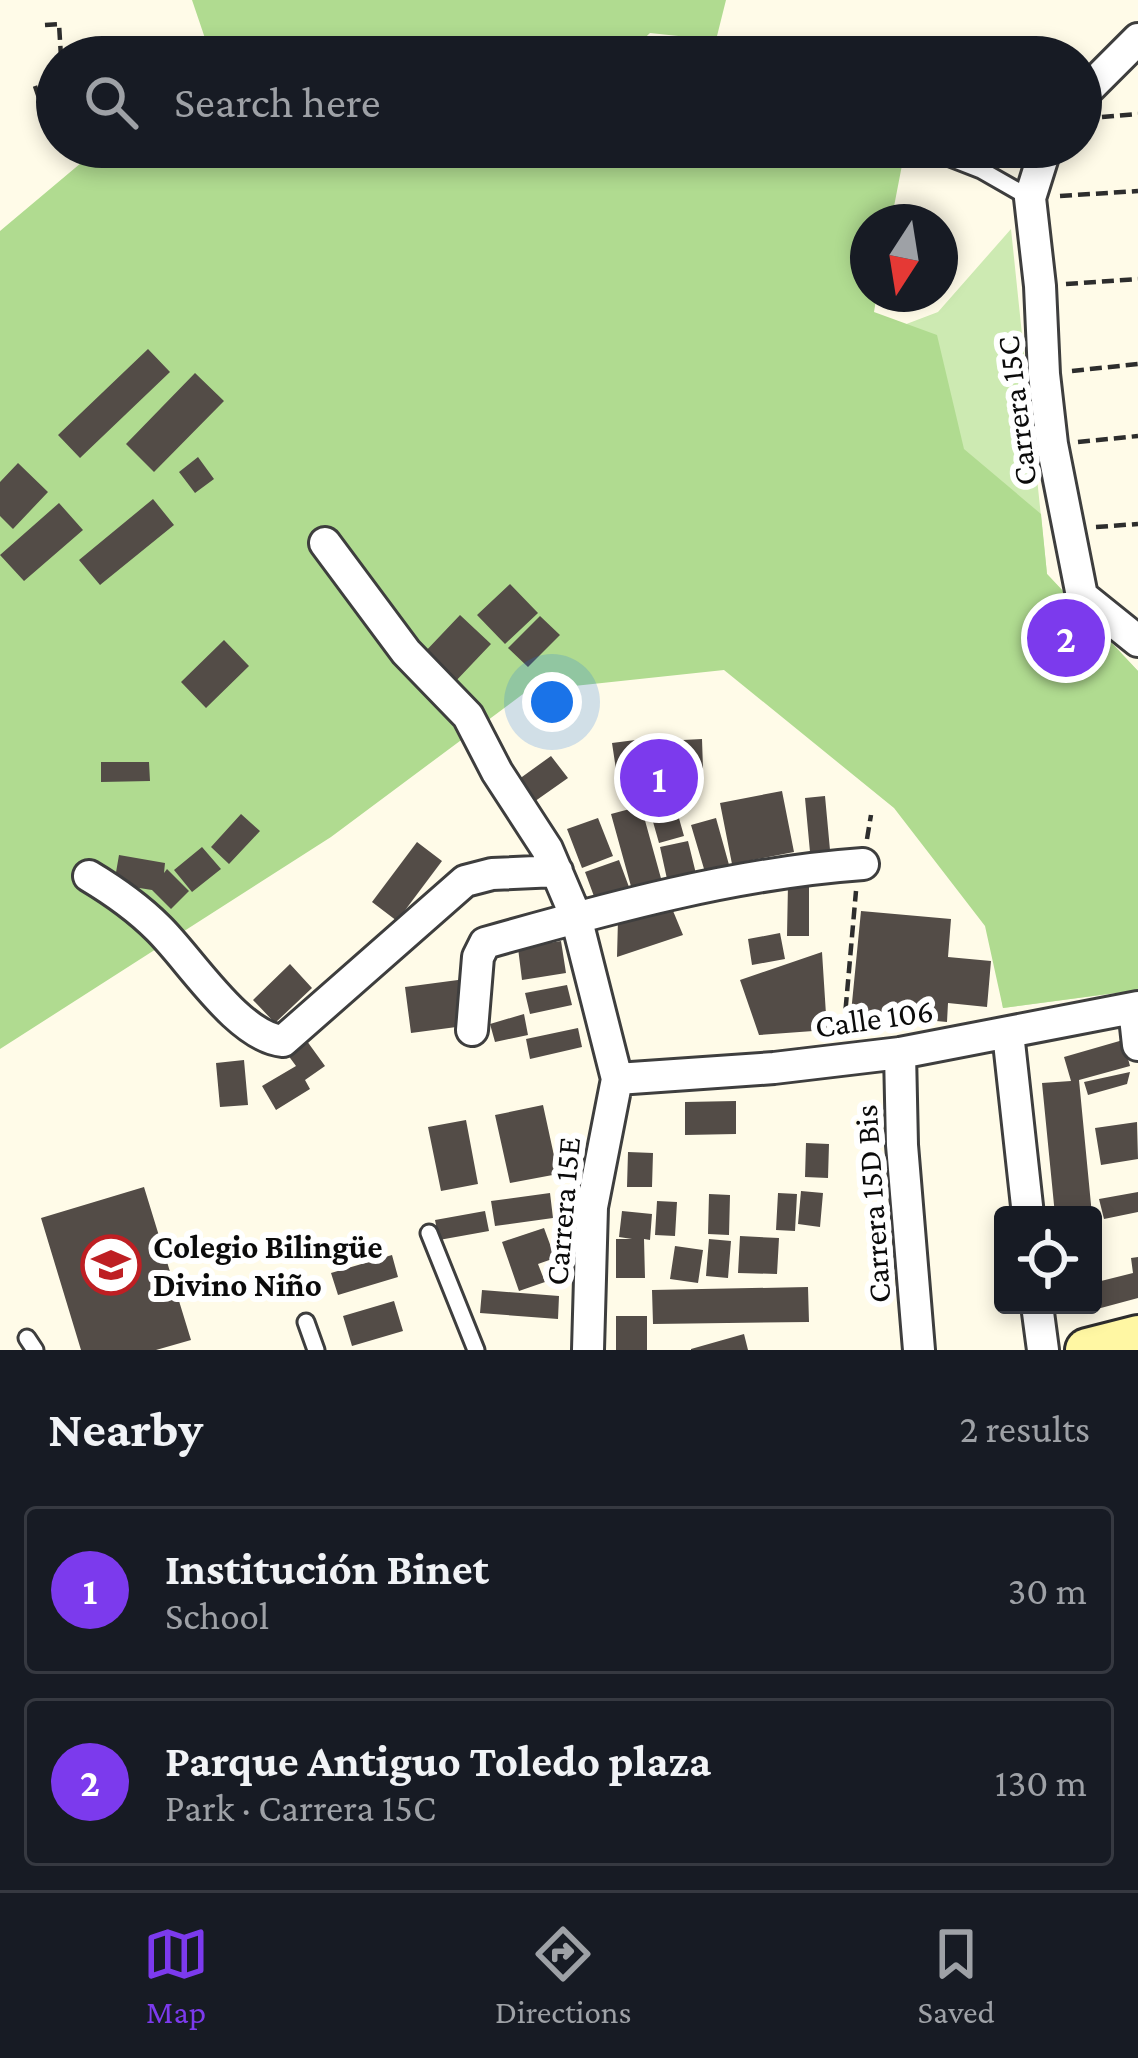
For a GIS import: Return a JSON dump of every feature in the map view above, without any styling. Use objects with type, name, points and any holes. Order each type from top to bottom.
[{"type":"main road","points":[[1087,1350],[1138,1336]]},
{"type":"street","points":[[1102,89],[1138,39]]},
{"type":"street","name":"Carrera 15C","points":[[1039,168],[1030,198],[1044,374],[1052,444],[1082,596],[1138,641]]},
{"type":"street","points":[[325,542],[406,652],[468,716],[557,871],[576,917],[617,1079]]},
{"type":"street","points":[[472,1030],[485,943],[713,885],[813,867],[863,864]]},
{"type":"street","points":[[89,876],[158,927],[253,1032],[283,1041],[465,881],[492,874],[557,871]]},
{"type":"street","points":[[1136,1008],[1138,1045]]},
{"type":"street","name":"Calle 106","points":[[617,1079],[900,1053],[1136,1008]]},
{"type":"street","points":[[1008,1033],[1027,1206]]},
{"type":"street","name":"Carrera 15D Bis","points":[[900,1053],[902,1145],[919,1350]]},
{"type":"street","name":"Carrera 15E","points":[[588,1350],[592,1207],[617,1079]]},
{"type":"street","points":[[1038,1314],[1043,1350]]},
{"type":"lane","points":[[976,168],[1030,198]]},
{"type":"lane","points":[[429,1233],[476,1350]]},
{"type":"lane","points":[[306,1322],[316,1350]]},
{"type":"path","points":[[45,25],[59,24],[60,36]]},
{"type":"path","points":[[1102,108],[1138,114]]},
{"type":"path","points":[[1030,198],[1138,191]]},
{"type":"path","points":[[1040,286],[1138,279]]},
{"type":"path","points":[[1044,374],[1138,364]]},
{"type":"path","points":[[1052,444],[1138,436]]},
{"type":"path","points":[[1069,528],[1138,524]]},
{"type":"path","points":[[844,1027],[856,892],[871,815]]},
{"type":"green space","points":[[192,0],[726,0],[717,36],[204,36]]},
{"type":"green space","points":[[75,168],[901,168],[894,204],[850,204],[850,312],[874,312],[937,335],[964,449],[1041,514],[1047,574],[1138,671],[1138,990],[1003,1008],[985,926],[894,808],[724,670],[527,691],[331,837],[0,1049],[0,231]]},
{"type":"green space","points":[[1011,229],[1047,574],[1138,671],[1138,990],[1003,1008],[888,331],[938,312],[958,312],[958,289]]},
{"type":"building","points":[[148,349],[170,372],[80,458],[58,435]]},
{"type":"building","points":[[195,373],[224,401],[154,472],[126,444]]},
{"type":"building","points":[[198,457],[214,479],[195,493],[179,472]]},
{"type":"building","points":[[18,463],[48,492],[13,529],[0,516],[0,482]]},
{"type":"building","points":[[153,499],[174,525],[100,585],[79,560]]},
{"type":"building","points":[[59,503],[83,530],[24,581],[0,555]]},
{"type":"building","points":[[510,584],[538,613],[505,644],[477,615]]},
{"type":"building","points":[[460,615],[491,644],[453,684],[422,655]]},
{"type":"building","points":[[540,616],[560,635],[528,667],[508,648]]},
{"type":"building","points":[[224,640],[249,666],[206,708],[181,682]]},
{"type":"building","points":[[651,738],[655,770],[617,776],[612,743]]},
{"type":"building","points":[[702,739],[703,769],[665,771],[664,741]]},
{"type":"building","points":[[551,756],[568,778],[531,804],[515,782]]},
{"type":"building","points":[[101,762],[149,762],[150,781],[101,782]]},
{"type":"building","points":[[671,790],[684,836],[659,843],[646,797]]},
{"type":"building","points":[[782,791],[794,852],[732,864],[720,803]]},
{"type":"building","points":[[825,796],[830,850],[810,852],[805,798]]},
{"type":"building","points":[[641,806],[662,882],[632,890],[611,814]]},
{"type":"building","points":[[241,814],[260,831],[229,864],[211,847]]},
{"type":"building","points":[[598,818],[613,856],[582,868],[567,829]]},
{"type":"building","points":[[716,818],[731,872],[707,879],[691,825]]},
{"type":"building","points":[[688,841],[698,882],[669,888],[660,847]]},
{"type":"building","points":[[417,842],[442,861],[397,921],[372,902]]},
{"type":"building","points":[[202,847],[221,869],[192,892],[174,870]]},
{"type":"building","points":[[119,855],[165,863],[164,873],[167,869],[189,891],[171,909],[152,890],[114,884]]},
{"type":"building","points":[[619,860],[629,887],[595,899],[585,872]]},
{"type":"building","points":[[788,884],[809,884],[809,936],[787,936]]},
{"type":"building","points":[[671,906],[683,935],[617,957],[618,919]]},
{"type":"building","points":[[861,911],[951,919],[948,957],[991,961],[987,1007],[948,1003],[947,1022],[851,1013]]},
{"type":"building","points":[[780,933],[785,959],[752,965],[748,939]]},
{"type":"building","points":[[561,941],[566,973],[522,980],[518,948]]},
{"type":"building","points":[[822,952],[827,1030],[759,1035],[740,980]]},
{"type":"building","points":[[290,964],[312,988],[275,1023],[253,1000]]},
{"type":"building","points":[[458,980],[464,1026],[411,1033],[405,987]]},
{"type":"building","points":[[567,985],[572,1005],[530,1014],[525,993]]},
{"type":"building","points":[[524,1014],[528,1035],[495,1042],[490,1024]]},
{"type":"building","points":[[578,1028],[582,1047],[530,1059],[526,1039]]},
{"type":"building","points":[[304,1037],[325,1066],[305,1080],[310,1089],[276,1110],[262,1086],[296,1066],[285,1051]]},
{"type":"building","points":[[1123,1040],[1130,1066],[1079,1080],[1091,1206],[1054,1206],[1042,1083],[1071,1081],[1064,1057]]},
{"type":"building","points":[[244,1060],[248,1105],[220,1107],[216,1063]]},
{"type":"building","points":[[1130,1072],[1127,1084],[1088,1095],[1084,1082]]},
{"type":"building","points":[[736,1101],[736,1134],[685,1135],[685,1102]]},
{"type":"building","points":[[543,1105],[558,1174],[510,1183],[495,1115]]},
{"type":"building","points":[[466,1120],[478,1184],[441,1191],[428,1127]]},
{"type":"building","points":[[1137,1122],[1138,1159],[1101,1165],[1095,1128]]},
{"type":"building","points":[[806,1143],[829,1144],[828,1178],[805,1177]]},
{"type":"building","points":[[628,1152],[653,1153],[652,1187],[627,1187]]},
{"type":"building","points":[[144,1187],[191,1340],[156,1350],[81,1350],[41,1218]]},
{"type":"building","points":[[801,1191],[823,1193],[820,1227],[798,1224]]},
{"type":"building","points":[[1138,1192],[1138,1212],[1104,1219],[1099,1199]]},
{"type":"building","points":[[550,1193],[553,1218],[495,1226],[491,1201]]},
{"type":"building","points":[[778,1193],[797,1194],[795,1231],[776,1230]]},
{"type":"building","points":[[709,1194],[730,1195],[729,1235],[708,1234]]},
{"type":"building","points":[[657,1201],[677,1202],[675,1236],[655,1235]]},
{"type":"building","points":[[485,1211],[489,1231],[439,1240],[435,1220]]},
{"type":"building","points":[[622,1211],[652,1214],[650,1240],[644,1239],[645,1278],[616,1278],[616,1239],[632,1239],[619,1237]]},
{"type":"building","points":[[544,1228],[555,1258],[538,1264],[545,1282],[519,1291],[502,1242]]},
{"type":"building","points":[[740,1236],[779,1238],[777,1274],[738,1273]]},
{"type":"building","points":[[709,1239],[731,1241],[728,1278],[706,1276]]},
{"type":"building","points":[[675,1246],[703,1250],[698,1283],[670,1279]]},
{"type":"building","points":[[392,1255],[398,1277],[338,1295],[331,1273]]},
{"type":"building","points":[[1138,1257],[1138,1298],[1102,1308],[1102,1281],[1133,1273],[1131,1258]]},
{"type":"building","points":[[808,1287],[809,1322],[653,1324],[652,1290]]},
{"type":"building","points":[[482,1290],[559,1296],[558,1319],[480,1313]]},
{"type":"building","points":[[394,1301],[403,1331],[352,1346],[343,1316]]},
{"type":"building","points":[[616,1316],[647,1316],[647,1350],[616,1350]]},
{"type":"building","points":[[744,1334],[748,1350],[691,1350],[691,1349]]},
{"type":"place","name":"Parque Antiguo Toledo plaza","points":[[1066,638]]},
{"type":"place","name":"Institución Binet","points":[[659,778]]},
{"type":"place","name":"Colegio Bilingüe Divino Niño","points":[[111,1265]]}]
